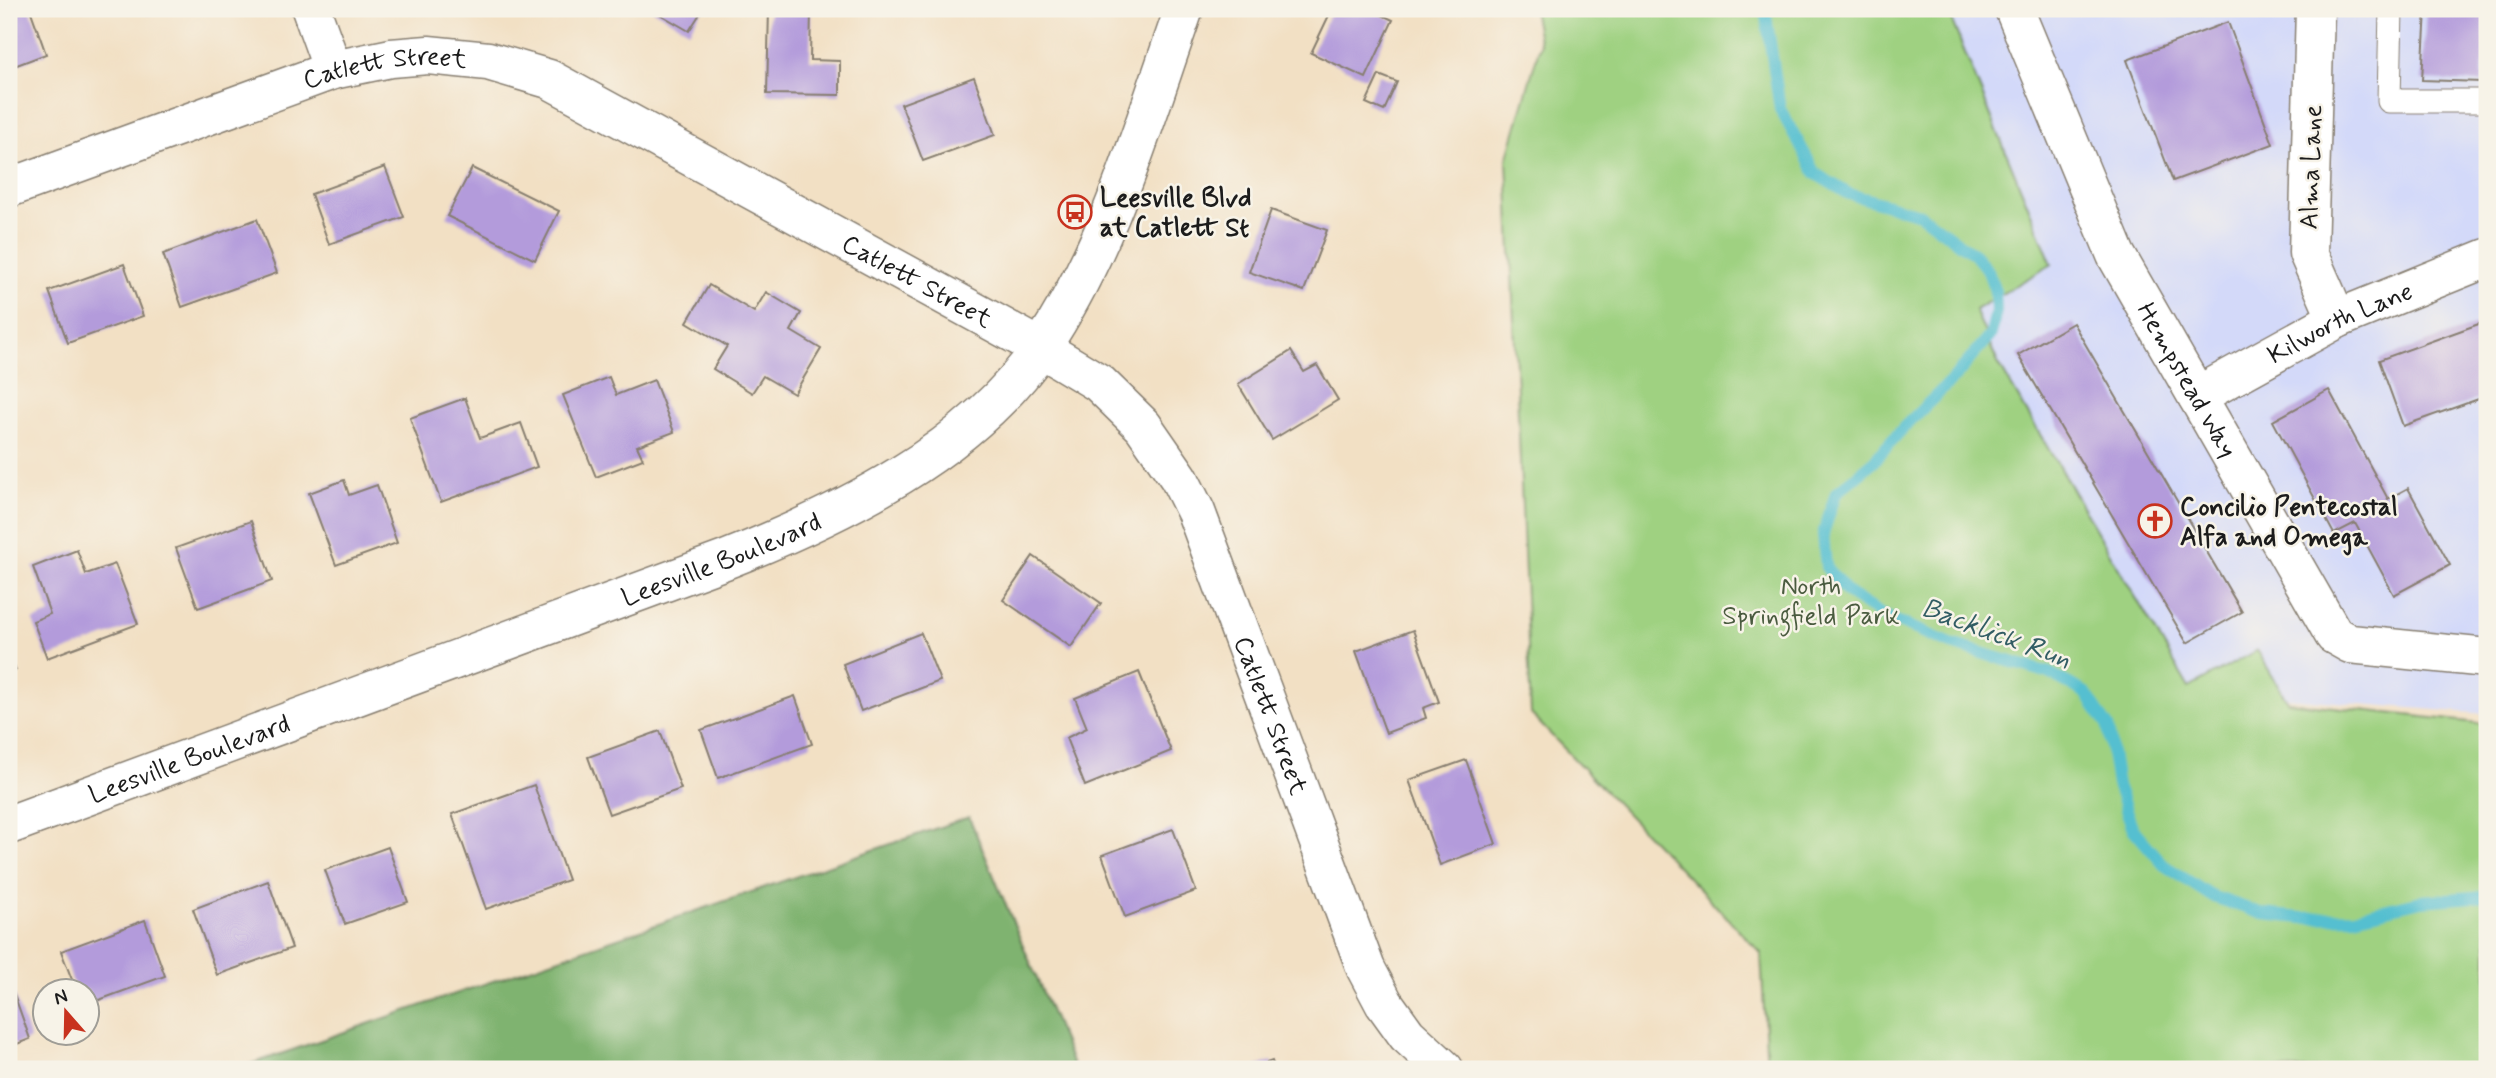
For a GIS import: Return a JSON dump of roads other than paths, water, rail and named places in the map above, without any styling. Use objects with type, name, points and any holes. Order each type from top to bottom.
[{"type":"street","points":[[311,9],[332,70]]},
{"type":"street","name":"Leesville Boulevard","points":[[9,825],[799,531],[884,486],[937,450],[999,397],[1041,348],[1086,269],[1125,177],[1184,9]]},
{"type":"street","name":"Hempstead Way","points":[[2014,9],[2116,255],[2334,635],[2350,644],[2487,659]]},
{"type":"street","name":"Alma Lane","points":[[2315,9],[2308,253],[2337,319]]},
{"type":"street","name":"Catlett Street","points":[[9,188],[332,70],[391,58],[428,55],[488,61],[549,79],[1041,348],[1099,383],[1143,426],[1179,478],[1196,512],[1366,969],[1384,1003],[1407,1035],[1444,1069]]},
{"type":"street","name":"Kilworth Lane","points":[[2197,396],[2337,319],[2487,258]]},
{"type":"lane","points":[[2391,9],[2389,102],[2487,101]]},
{"type":"waterway","name":"Backlick Run","points":[[1765,9],[1780,109],[1816,174],[1849,194],[1920,214],[1975,255],[1988,271],[1995,291],[1996,311],[1991,334],[1956,376],[1872,463],[1836,493],[1823,534],[1826,567],[1848,593],[1882,615],[1951,644],[2049,673],[2086,693],[2108,727],[2117,785],[2133,829],[2164,865],[2211,896],[2263,914],[2301,918],[2355,917],[2421,901],[2487,896]]},
{"type":"place","name":"Leesville Blvd at Catlett St","points":[[1075,212]]},
{"type":"place","name":"Concilio Pentecostal Alfa and Omega","points":[[2155,521]]},
{"type":"park label","name":"North Springfield Park","points":[[1811,600]]}]
